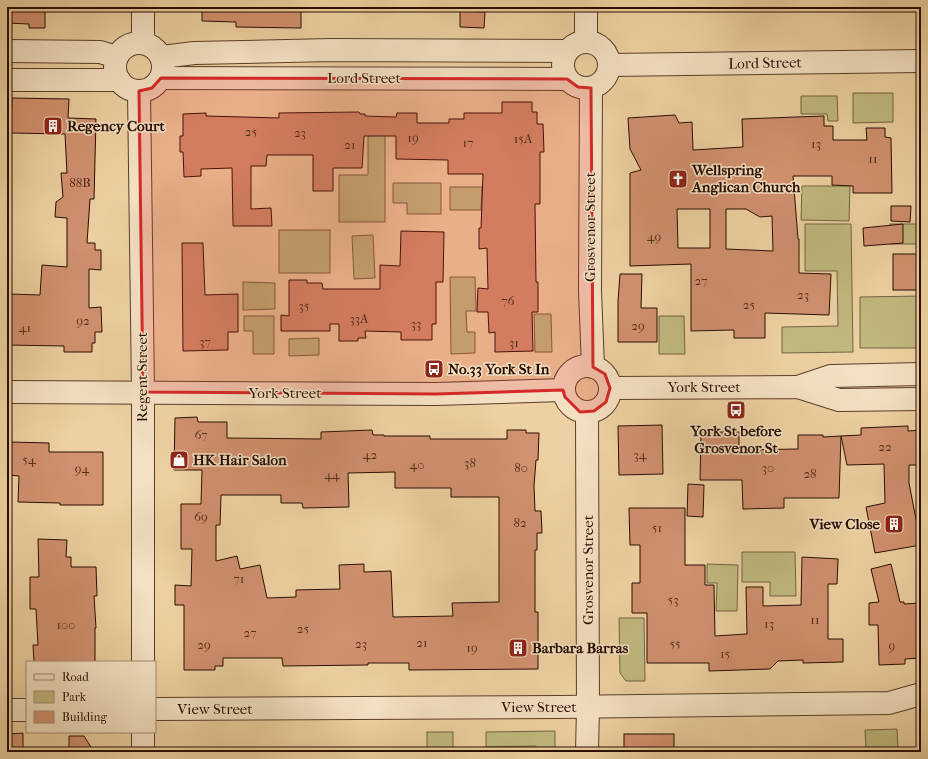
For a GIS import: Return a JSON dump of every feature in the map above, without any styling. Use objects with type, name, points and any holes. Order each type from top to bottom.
[{"type":"street","points":[[143,7],[143,42]]},
{"type":"street","points":[[577,47],[586,7]]},
{"type":"street","points":[[135,42],[143,42],[151,45],[158,50],[162,57],[164,64],[161,78],[152,88],[139,91],[128,88],[119,80],[115,72],[117,56],[121,50],[135,42]]},
{"type":"street","points":[[594,43],[605,51],[609,65],[606,77],[597,86],[591,88],[578,87],[567,79],[563,65],[564,58],[577,47],[594,43]]},
{"type":"street","name":"Lord Street","points":[[162,57],[194,53],[577,47]]},
{"type":"street","points":[[330,78],[331,50]]},
{"type":"street","points":[[384,50],[384,79]]},
{"type":"street","points":[[7,51],[100,52],[117,56]]},
{"type":"street","name":"Lord Street","points":[[609,65],[921,61]]},
{"type":"street","name":"Lord Street","points":[[161,78],[567,79]]},
{"type":"street","points":[[7,80],[119,80]]},
{"type":"street","name":"Grosvenor Street","points":[[591,88],[590,291],[593,367]]},
{"type":"street","name":"Regent Street","points":[[139,91],[143,392],[143,661]]},
{"type":"street","points":[[578,367],[593,367],[605,374],[609,380],[609,395],[601,408],[587,413],[580,412],[568,403],[563,390],[564,383],[567,376],[578,367]]},
{"type":"street","name":"York Street","points":[[798,387],[831,376],[921,374]]},
{"type":"street","name":"York Street","points":[[610,388],[798,387],[839,400],[921,398]]},
{"type":"street","name":"York Street","points":[[7,392],[436,394],[563,390]]},
{"type":"street","name":"Grosvenor Street","points":[[587,413],[587,752]]},
{"type":"street","name":"View Street","points":[[156,709],[588,707],[889,703],[921,694]]},
{"type":"street","points":[[7,710],[26,710]]},
{"type":"street","points":[[143,733],[143,752]]},
{"type":"highlighted area","points":[[161,78],[567,79],[578,87],[591,88],[593,367],[605,374],[610,388],[606,402],[594,411],[580,412],[565,397],[563,390],[436,394],[143,392],[139,91],[152,88]]},
{"type":"green space","points":[[853,93],[893,93],[893,122],[853,123]]},
{"type":"green space","points":[[801,96],[837,96],[838,121],[828,121],[827,114],[801,114]]},
{"type":"green space","points":[[385,135],[385,222],[339,222],[339,175],[368,175],[368,136]]},
{"type":"green space","points":[[919,166],[921,166],[921,221],[918,221]]},
{"type":"green space","points":[[393,183],[441,183],[441,214],[407,214],[407,203],[393,203]]},
{"type":"green space","points":[[802,186],[850,186],[849,221],[801,220]]},
{"type":"green space","points":[[450,187],[482,187],[481,210],[450,210]]},
{"type":"green space","points":[[805,224],[851,224],[853,352],[782,353],[782,327],[838,326],[837,271],[805,271]]},
{"type":"green space","points":[[890,224],[921,224],[921,244],[890,244]]},
{"type":"green space","points":[[279,230],[330,230],[330,273],[279,273]]},
{"type":"green space","points":[[373,235],[375,278],[354,279],[352,236]]},
{"type":"green space","points":[[450,277],[475,277],[476,311],[466,311],[467,332],[475,332],[475,353],[451,354]]},
{"type":"green space","points":[[243,282],[275,283],[275,309],[243,310]]},
{"type":"green space","points":[[921,296],[921,348],[860,348],[860,297]]},
{"type":"green space","points":[[534,314],[551,314],[552,352],[535,352]]},
{"type":"green space","points":[[244,316],[274,316],[274,354],[253,354],[253,331],[244,331]]},
{"type":"green space","points":[[659,316],[684,316],[685,354],[659,354]]},
{"type":"green space","points":[[319,338],[319,355],[289,356],[289,339]]},
{"type":"green space","points":[[742,552],[795,552],[796,596],[770,596],[770,582],[742,582]]},
{"type":"green space","points":[[707,564],[738,565],[737,611],[716,611],[717,583],[707,583]]},
{"type":"green space","points":[[619,618],[644,618],[645,681],[626,681],[620,673]]},
{"type":"green space","points":[[897,729],[898,751],[878,751],[878,748],[866,749],[865,730]]},
{"type":"green space","points":[[555,731],[555,752],[536,752],[536,746],[486,747],[486,732]]},
{"type":"green space","points":[[427,732],[453,732],[453,752],[427,752]]},
{"type":"building","points":[[7,7],[45,7],[45,28],[29,28],[29,24],[7,23]]},
{"type":"building","points":[[202,7],[301,7],[301,28],[236,27],[236,22],[202,21]]},
{"type":"building","points":[[460,11],[485,12],[484,28],[460,27]]},
{"type":"building","points":[[12,98],[69,99],[68,118],[96,119],[94,199],[90,199],[87,243],[95,243],[95,250],[101,250],[101,270],[89,269],[89,308],[101,307],[102,332],[95,332],[95,343],[92,343],[92,352],[64,352],[64,346],[7,345],[7,300],[9,300],[9,294],[40,295],[42,265],[67,267],[67,218],[55,217],[56,202],[63,197],[61,173],[67,173],[65,134],[11,133]]},
{"type":"building","points":[[502,102],[532,102],[532,112],[537,112],[537,124],[543,124],[544,152],[540,152],[540,204],[535,204],[538,312],[532,312],[533,351],[495,352],[495,332],[489,333],[488,312],[477,312],[478,288],[488,289],[487,248],[479,249],[483,174],[448,174],[448,160],[396,159],[396,136],[364,136],[362,168],[333,168],[333,191],[313,191],[313,155],[267,155],[266,166],[251,166],[251,209],[271,208],[272,226],[233,226],[232,168],[201,169],[201,176],[184,177],[183,152],[180,152],[180,136],[183,136],[183,114],[206,113],[206,116],[279,118],[279,113],[359,112],[360,114],[365,114],[365,116],[396,117],[397,113],[417,113],[417,123],[449,123],[449,119],[464,119],[464,113],[502,113]]},
{"type":"building","points":[[675,115],[679,123],[692,122],[693,150],[743,147],[742,119],[824,116],[824,126],[833,126],[833,140],[867,140],[866,128],[885,128],[885,137],[891,138],[892,193],[853,193],[853,186],[832,185],[832,176],[793,176],[799,239],[799,273],[831,274],[829,315],[765,313],[765,338],[734,338],[734,330],[691,331],[691,264],[630,266],[630,173],[641,170],[630,149],[628,118]],"holes":[[[677,209],[710,209],[710,248],[678,248]],[[726,209],[746,209],[760,217],[772,216],[773,251],[726,249]]]},
{"type":"building","points":[[891,206],[911,206],[910,222],[891,221]]},
{"type":"building","points":[[903,224],[903,243],[864,246],[863,228]]},
{"type":"building","points":[[401,231],[444,232],[443,282],[436,282],[436,324],[432,324],[432,340],[401,340],[401,332],[365,331],[366,338],[358,338],[358,341],[339,341],[339,324],[330,324],[330,331],[281,331],[281,315],[289,316],[289,280],[307,280],[307,283],[322,283],[323,289],[380,289],[380,265],[400,266]]},
{"type":"building","points":[[182,243],[203,243],[205,295],[238,294],[238,332],[228,332],[228,350],[183,351]]},
{"type":"building","points":[[893,254],[921,254],[921,290],[893,290]]},
{"type":"building","points":[[620,274],[642,274],[641,308],[657,308],[657,342],[618,342],[618,301]]},
{"type":"building","points":[[197,417],[198,422],[227,422],[227,438],[321,439],[321,432],[372,430],[373,435],[430,436],[430,439],[507,439],[507,430],[526,430],[526,433],[539,433],[538,460],[536,460],[534,486],[535,511],[541,511],[542,533],[537,533],[537,550],[535,550],[535,612],[538,612],[538,669],[409,670],[409,663],[283,666],[282,658],[223,658],[223,666],[215,666],[215,670],[184,670],[184,605],[175,605],[175,585],[191,586],[192,549],[181,549],[181,504],[201,504],[202,470],[174,470],[175,418]],"holes":[[[395,472],[395,488],[451,488],[451,497],[499,497],[499,602],[452,603],[453,616],[393,617],[391,571],[364,572],[364,564],[339,565],[340,589],[296,590],[296,597],[267,598],[260,565],[240,569],[237,556],[216,561],[216,525],[220,525],[221,495],[281,495],[281,503],[302,503],[303,508],[349,507],[348,473]]]},
{"type":"building","points":[[662,425],[663,474],[619,475],[618,426]]},
{"type":"building","points":[[908,426],[908,431],[921,430],[921,465],[909,465],[909,483],[921,545],[875,553],[866,507],[885,503],[884,464],[847,465],[841,436],[861,435],[861,428]]},
{"type":"building","points":[[701,432],[739,432],[739,450],[798,449],[798,435],[823,435],[823,437],[841,436],[839,498],[784,498],[784,508],[743,509],[742,480],[700,480]]},
{"type":"building","points":[[10,442],[49,443],[49,452],[103,452],[103,505],[60,505],[60,503],[18,502],[19,476],[9,475]]},
{"type":"building","points":[[688,484],[704,485],[703,517],[687,516]]},
{"type":"building","points":[[629,508],[685,508],[685,565],[705,565],[705,585],[714,585],[715,636],[747,634],[746,587],[763,587],[763,606],[801,605],[802,557],[838,559],[837,584],[828,584],[828,639],[843,639],[843,662],[803,663],[803,660],[778,661],[770,669],[709,671],[709,663],[647,663],[647,613],[632,613],[632,583],[640,583],[640,545],[630,545]]},
{"type":"building","points":[[38,539],[67,540],[66,557],[71,557],[71,567],[96,567],[97,596],[94,596],[96,628],[95,661],[34,661],[33,645],[38,645],[36,609],[30,609],[30,577],[39,577]]},
{"type":"building","points":[[891,564],[900,602],[904,602],[904,604],[921,603],[921,658],[905,659],[905,664],[879,665],[878,625],[869,625],[869,603],[879,602],[871,569]]},
{"type":"building","points":[[23,733],[23,752],[7,752],[7,734]]},
{"type":"building","points":[[624,734],[674,734],[674,752],[624,752]]},
{"type":"building","points":[[69,736],[84,736],[94,752],[69,752]]},
{"type":"place","name":"Regency Court","points":[[53,126]]},
{"type":"place","name":"Wellspring Anglican Church","points":[[678,179]]},
{"type":"place","name":"No.33 York St In","points":[[434,369]]},
{"type":"place","name":"York St before Grosvenor St","points":[[736,410]]},
{"type":"place","name":"HK Hair Salon","points":[[179,460]]},
{"type":"place","name":"View Close","points":[[894,524]]},
{"type":"place","name":"Barbara Barras","points":[[518,648]]}]
